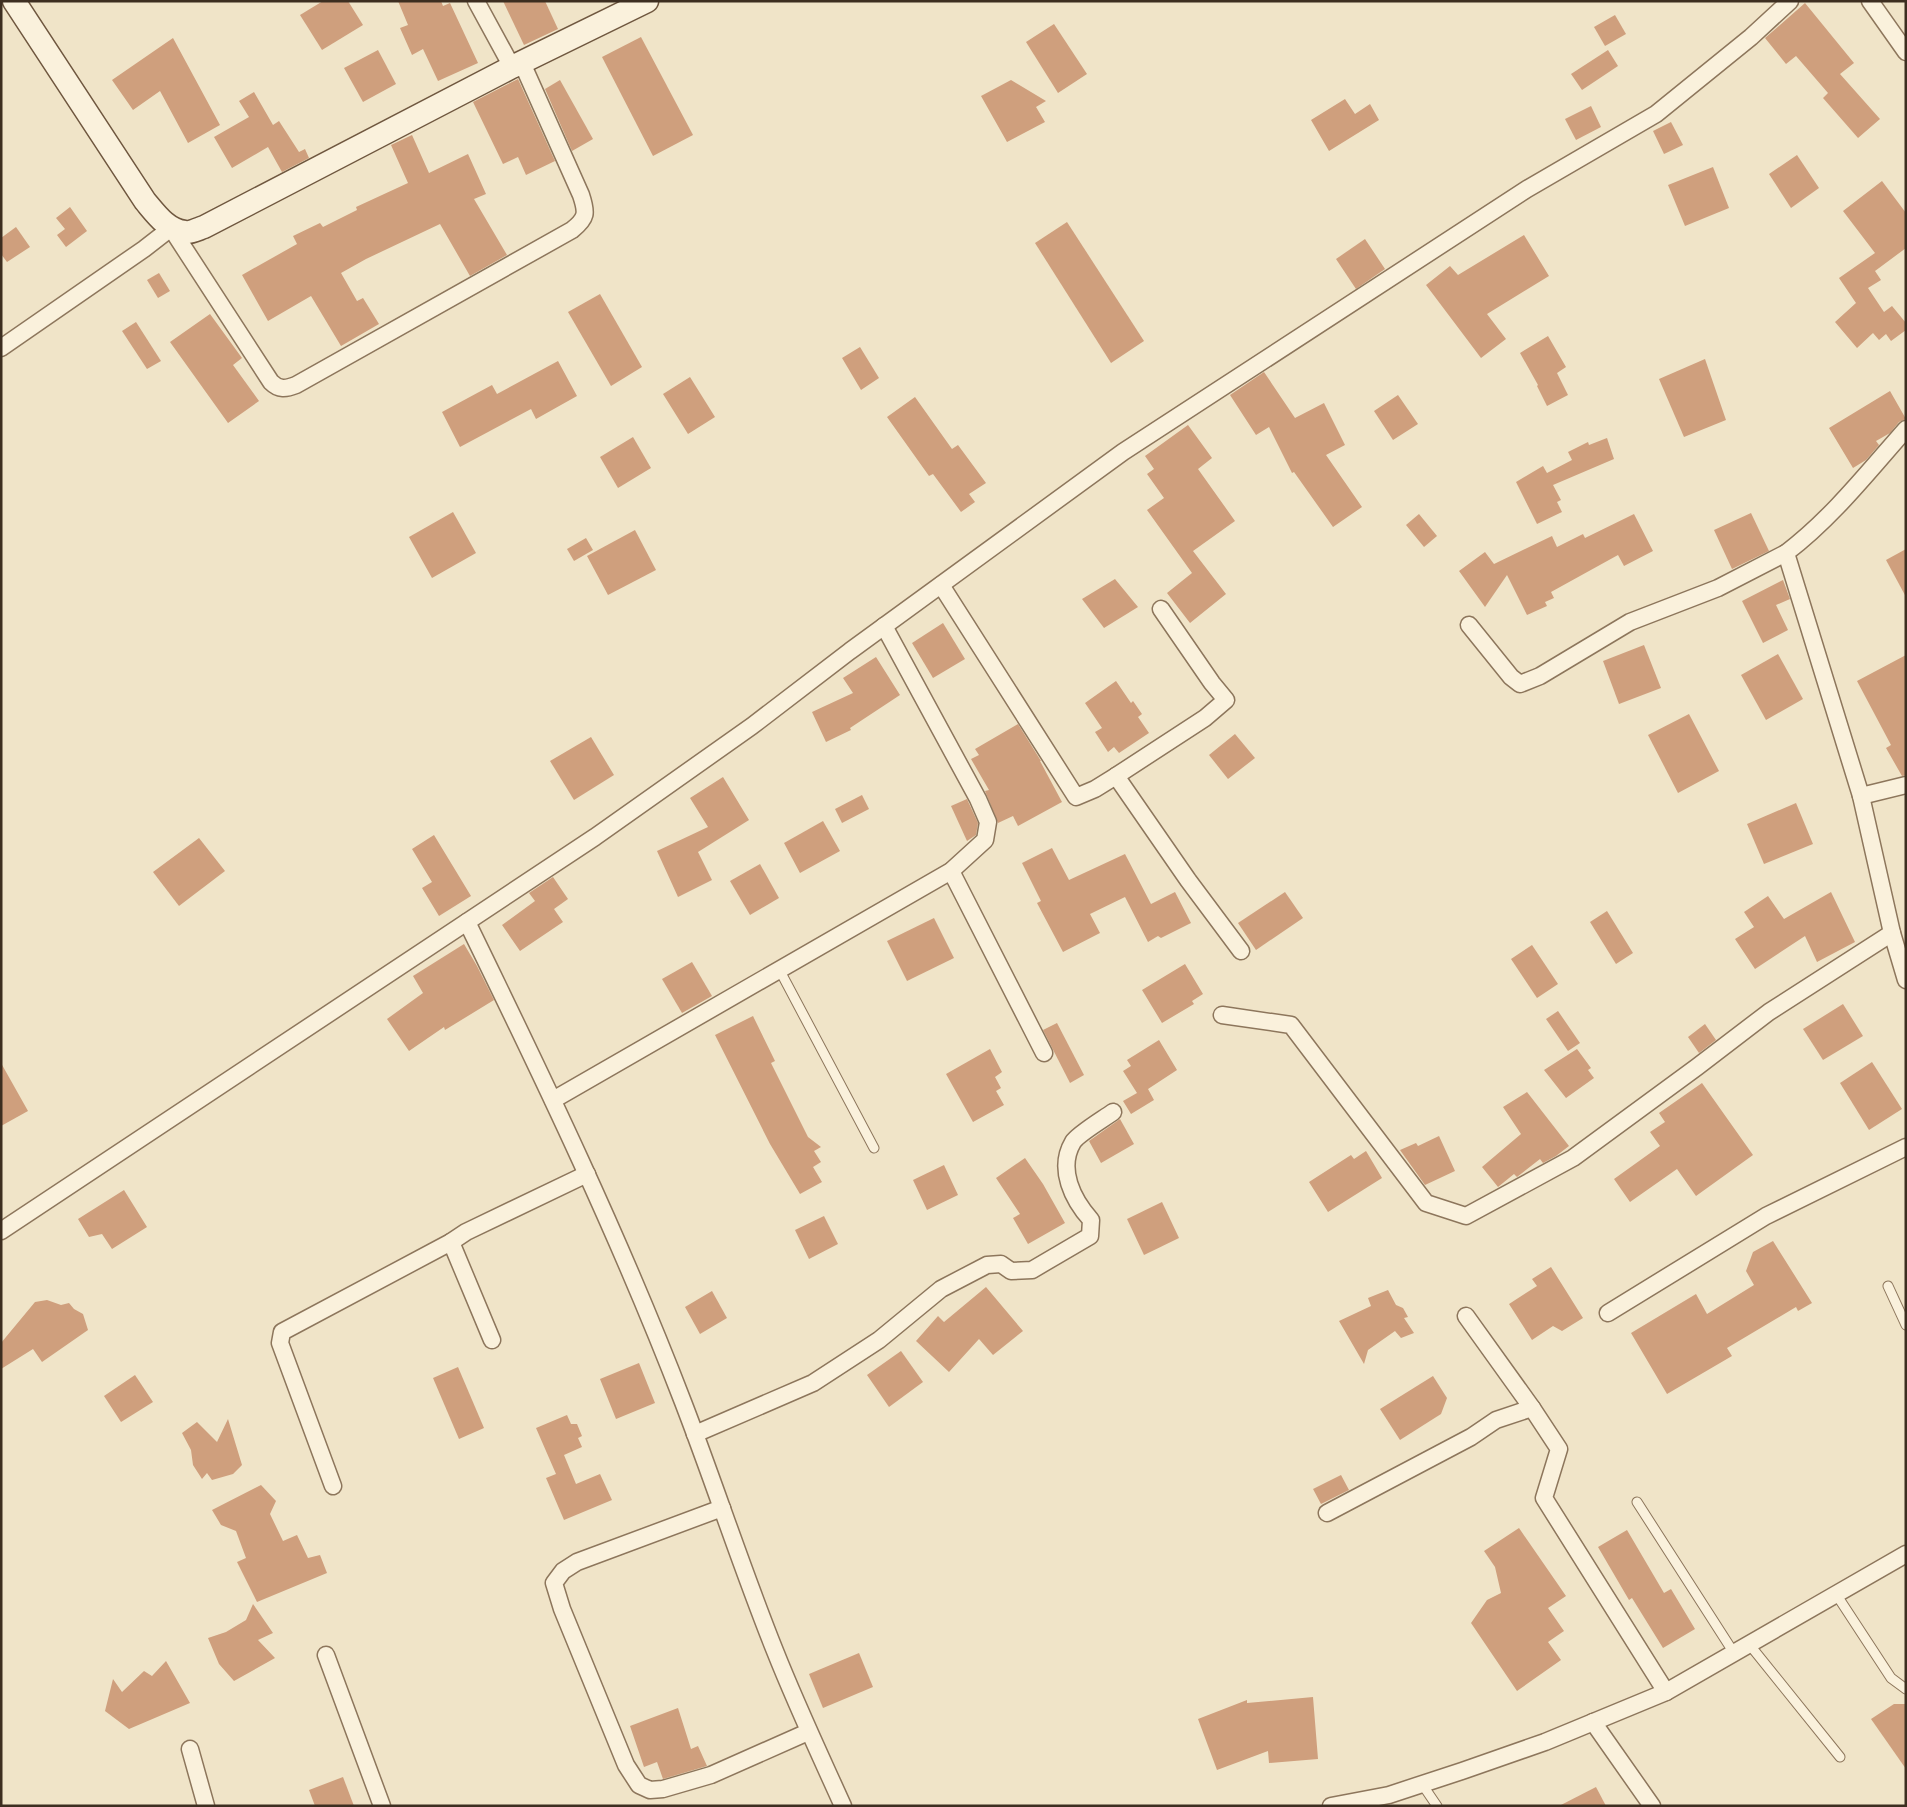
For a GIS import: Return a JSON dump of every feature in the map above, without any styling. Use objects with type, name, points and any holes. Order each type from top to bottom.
[{"type":"street","points":[[14,1],[146,201],[171,228],[271,382],[276,387],[286,388],[296,385],[572,230],[582,222],[586,210],[581,195],[517,65],[476,1]]},
{"type":"street","points":[[171,228],[186,232],[204,227],[517,65],[647,1]]},
{"type":"street","points":[[1,1231],[595,837],[736,738],[884,626],[1123,452],[1527,189],[1656,114],[1751,37],[1790,1]]},
{"type":"street","points":[[1870,1],[1906,52]]},
{"type":"street","points":[[1,348],[144,249],[171,228]]},
{"type":"street","points":[[1470,625],[1511,677],[1520,684],[1527,682],[1630,622],[1718,588],[1786,553],[1835,509],[1906,429]]},
{"type":"street","points":[[1786,553],[1861,796],[1892,933],[1905,976]]},
{"type":"street","points":[[941,585],[1076,797],[1095,790],[1205,718],[1226,700],[1212,683],[1161,609]]},
{"type":"street","points":[[553,1100],[951,871],[985,840],[988,822],[978,799],[884,626]]},
{"type":"street","points":[[1116,776],[1188,880],[1241,951]]},
{"type":"street","points":[[1861,796],[1906,785]]},
{"type":"street","points":[[951,871],[1044,1053]]},
{"type":"street","points":[[467,922],[553,1100],[619,1246],[695,1434],[774,1649],[808,1732],[843,1806]]},
{"type":"street","points":[[1222,1015],[1291,1025],[1426,1203],[1466,1216],[1573,1158],[1768,1012],[1892,933]]},
{"type":"street","points":[[695,1434],[813,1383],[879,1340],[940,1289],[987,1265],[1001,1264],[1011,1270],[1032,1270],[1090,1236],[1091,1220],[1077,1203],[1067,1180],[1067,1157],[1074,1141],[1114,1112]]},
{"type":"street","points":[[1608,1312],[1766,1216],[1906,1147]]},
{"type":"street","points":[[333,1486],[280,1342],[282,1332],[451,1242],[466,1232],[587,1174]]},
{"type":"street","points":[[451,1242],[492,1340]]},
{"type":"street","points":[[1466,1316],[1560,1449],[1544,1498],[1666,1692]]},
{"type":"street","points":[[1327,1513],[1471,1437],[1496,1420],[1532,1408]]},
{"type":"street","points":[[722,1508],[577,1562],[563,1571],[554,1583],[562,1610],[626,1765],[639,1786],[650,1790],[663,1789],[711,1775],[808,1732]]},
{"type":"street","points":[[1331,1806],[1389,1795],[1422,1784],[1545,1742],[1666,1692],[1906,1554]]},
{"type":"street","points":[[326,1655],[382,1806]]},
{"type":"street","points":[[1593,1722],[1652,1806]]},
{"type":"street","points":[[190,1749],[206,1806]]},
{"type":"lane","points":[[779,969],[874,1148]]},
{"type":"lane","points":[[1888,1286],[1906,1325]]},
{"type":"lane","points":[[1637,1502],[1734,1653]]},
{"type":"lane","points":[[1836,1594],[1891,1678],[1906,1689]]},
{"type":"lane","points":[[1749,1644],[1840,1757]]},
{"type":"lane","points":[[1422,1784],[1437,1806]]},
{"type":"building","points":[[323,1],[348,1],[363,25],[322,50],[300,15]]},
{"type":"building","points":[[398,1],[441,1],[443,6],[450,3],[478,63],[438,81],[423,49],[412,55],[400,28],[408,25]]},
{"type":"building","points":[[503,1],[545,1],[558,29],[524,45]]},
{"type":"building","points":[[1805,3],[1854,63],[1840,74],[1880,119],[1858,138],[1823,98],[1828,93],[1796,56],[1786,64],[1765,38]]},
{"type":"building","points":[[1615,15],[1626,34],[1605,46],[1594,27]]},
{"type":"building","points":[[1054,24],[1087,74],[1058,93],[1026,42]]},
{"type":"building","points":[[641,37],[693,135],[653,156],[602,57]]},
{"type":"building","points":[[173,38],[220,125],[188,143],[160,91],[133,110],[112,80]]},
{"type":"building","points":[[378,50],[396,84],[363,102],[344,68]]},
{"type":"building","points":[[1608,50],[1618,66],[1582,90],[1571,74]]},
{"type":"building","points":[[518,79],[555,161],[526,175],[518,157],[503,164],[473,102]]},
{"type":"building","points":[[560,80],[593,139],[572,151],[545,89]]},
{"type":"building","points":[[1011,80],[1046,101],[1036,107],[1045,122],[1007,142],[981,96]]},
{"type":"building","points":[[254,92],[273,125],[279,121],[299,152],[305,149],[309,158],[282,172],[268,147],[232,168],[214,137],[249,117],[239,101]]},
{"type":"building","points":[[1345,99],[1355,114],[1370,104],[1379,120],[1329,151],[1311,120]]},
{"type":"building","points":[[1591,106],[1601,127],[1576,140],[1565,119]]},
{"type":"building","points":[[1671,122],[1683,145],[1664,154],[1653,131]]},
{"type":"building","points":[[412,135],[429,173],[468,154],[486,194],[474,199],[507,255],[470,276],[440,224],[341,273],[357,301],[363,298],[379,324],[341,346],[311,296],[268,321],[242,275],[297,244],[293,236],[320,223],[323,227],[357,210],[356,207],[408,183],[391,145]]},
{"type":"building","points":[[1797,155],[1819,188],[1791,208],[1769,174]]},
{"type":"building","points":[[1713,167],[1729,208],[1685,226],[1668,185]]},
{"type":"building","points":[[1882,181],[1906,213],[1906,248],[1875,271],[1881,280],[1868,288],[1884,312],[1892,306],[1906,323],[1906,330],[1891,341],[1886,334],[1879,340],[1873,333],[1857,348],[1835,322],[1856,303],[1839,278],[1875,253],[1843,211]]},
{"type":"building","points":[[70,207],[87,231],[66,247],[57,235],[65,229],[56,218]]},
{"type":"building","points":[[1067,222],[1144,341],[1111,363],[1035,243]]},
{"type":"building","points":[[16,227],[30,247],[7,262],[1,254],[1,238]]},
{"type":"building","points":[[1524,235],[1549,276],[1487,314],[1506,339],[1481,358],[1426,285],[1450,266],[1458,275]]},
{"type":"building","points":[[1365,239],[1385,269],[1356,289],[1336,259]]},
{"type":"building","points":[[159,273],[170,291],[158,298],[147,280]]},
{"type":"building","points":[[600,294],[642,367],[611,386],[568,312]]},
{"type":"building","points":[[210,314],[242,358],[233,365],[259,401],[228,423],[170,342]]},
{"type":"building","points":[[136,322],[161,361],[147,369],[122,331]]},
{"type":"building","points":[[1548,336],[1566,367],[1557,373],[1568,395],[1547,406],[1538,385],[1520,353]]},
{"type":"building","points":[[860,347],[879,378],[861,390],[842,358]]},
{"type":"building","points":[[1705,359],[1726,420],[1684,437],[1659,379]]},
{"type":"building","points":[[558,361],[577,396],[536,419],[531,409],[460,447],[442,412],[492,385],[497,394]]},
{"type":"building","points":[[1264,372],[1295,418],[1324,403],[1345,445],[1326,455],[1362,507],[1333,527],[1294,472],[1292,473],[1269,427],[1256,435],[1230,395]]},
{"type":"building","points":[[690,377],[715,417],[688,434],[663,394]]},
{"type":"building","points":[[1890,391],[1906,419],[1899,422],[1890,433],[1876,441],[1879,445],[1866,460],[1853,468],[1829,428]]},
{"type":"building","points":[[1398,395],[1418,424],[1393,440],[1374,411]]},
{"type":"building","points":[[915,397],[952,449],[958,445],[986,483],[969,494],[975,502],[961,512],[933,474],[929,476],[887,417]]},
{"type":"building","points":[[1188,425],[1212,458],[1198,469],[1235,521],[1193,551],[1226,594],[1190,623],[1167,593],[1192,573],[1147,510],[1164,498],[1147,474],[1154,469],[1145,456]]},
{"type":"building","points":[[633,437],[651,468],[618,488],[600,457]]},
{"type":"building","points":[[1607,438],[1614,459],[1553,485],[1561,500],[1557,502],[1562,512],[1537,524],[1516,482],[1543,466],[1547,473],[1572,460],[1568,452],[1588,442],[1589,445]]},
{"type":"building","points":[[453,512],[476,553],[432,578],[409,537]]},
{"type":"building","points":[[1751,513],[1769,551],[1732,569],[1714,530]]},
{"type":"building","points":[[1419,514],[1437,536],[1424,547],[1406,525]]},
{"type":"building","points":[[1634,514],[1653,551],[1624,566],[1618,555],[1551,592],[1554,598],[1545,602],[1547,606],[1527,615],[1507,575],[1485,607],[1459,571],[1485,552],[1494,564],[1552,536],[1557,547],[1583,534],[1585,538]]},
{"type":"building","points":[[635,530],[656,570],[608,595],[587,556]]},
{"type":"building","points":[[586,538],[593,550],[574,561],[567,549]]},
{"type":"building","points":[[1906,549],[1906,597],[1886,560]]},
{"type":"building","points":[[1115,579],[1138,607],[1104,628],[1082,599]]},
{"type":"building","points":[[1783,580],[1790,599],[1776,605],[1788,630],[1763,643],[1742,601]]},
{"type":"building","points":[[943,623],[965,659],[933,678],[912,643]]},
{"type":"building","points":[[1644,645],[1661,688],[1619,704],[1603,661]]},
{"type":"building","points":[[1778,654],[1803,699],[1766,720],[1741,675]]},
{"type":"building","points":[[1906,655],[1906,775],[1902,776],[1886,748],[1891,745],[1857,681]]},
{"type":"building","points":[[876,657],[900,695],[850,728],[851,730],[826,742],[812,712],[853,693],[843,678]]},
{"type":"building","points":[[1116,681],[1131,703],[1133,701],[1142,714],[1138,717],[1149,733],[1119,753],[1114,747],[1108,752],[1095,732],[1102,728],[1085,703]]},
{"type":"building","points":[[1689,714],[1719,771],[1678,793],[1648,735]]},
{"type":"building","points":[[1018,724],[1041,761],[1062,802],[1018,826],[1013,816],[998,823],[985,791],[989,790],[971,759],[979,755],[975,749]]},
{"type":"building","points":[[1235,734],[1255,758],[1228,779],[1209,755]]},
{"type":"building","points":[[591,737],[614,775],[574,800],[550,761]]},
{"type":"building","points":[[723,777],[749,820],[698,852],[712,880],[678,897],[657,851],[708,827],[690,798]]},
{"type":"building","points":[[862,795],[869,809],[842,823],[835,809]]},
{"type":"building","points":[[967,799],[978,823],[976,835],[967,841],[951,806]]},
{"type":"building","points":[[1796,803],[1813,844],[1764,864],[1747,824]]},
{"type":"building","points":[[823,821],[840,851],[800,873],[784,843]]},
{"type":"building","points":[[434,835],[471,896],[439,916],[422,888],[432,882],[412,849]]},
{"type":"building","points":[[199,838],[225,871],[179,906],[153,872]]},
{"type":"building","points":[[1052,848],[1069,880],[1125,854],[1151,904],[1175,892],[1191,923],[1161,938],[1158,936],[1148,942],[1125,897],[1090,914],[1100,933],[1063,952],[1037,903],[1041,901],[1022,863]]},
{"type":"building","points":[[760,864],[779,898],[750,915],[730,881]]},
{"type":"building","points":[[553,877],[568,899],[554,909],[563,922],[520,951],[502,925],[535,901],[529,893]]},
{"type":"building","points":[[1285,892],[1303,918],[1256,950],[1238,923]]},
{"type":"building","points":[[1831,892],[1855,942],[1817,962],[1805,936],[1755,969],[1735,939],[1754,927],[1744,912],[1768,896],[1784,919]]},
{"type":"building","points":[[1607,911],[1633,953],[1616,964],[1590,922]]},
{"type":"building","points":[[934,918],[954,958],[907,981],[887,941]]},
{"type":"building","points":[[464,944],[494,1000],[445,1030],[444,1027],[409,1051],[387,1019],[423,993],[413,976]]},
{"type":"building","points":[[1532,945],[1558,984],[1537,998],[1511,959]]},
{"type":"building","points":[[692,962],[712,996],[682,1013],[662,979]]},
{"type":"building","points":[[1185,964],[1203,994],[1192,1001],[1194,1004],[1162,1023],[1142,990]]},
{"type":"building","points":[[1843,1004],[1863,1036],[1823,1060],[1803,1029]]},
{"type":"building","points":[[1558,1011],[1580,1043],[1568,1051],[1546,1019]]},
{"type":"building","points":[[753,1016],[775,1061],[771,1063],[808,1137],[821,1147],[814,1151],[821,1162],[813,1167],[822,1182],[800,1194],[770,1144],[715,1035]]},
{"type":"building","points":[[1057,1023],[1084,1075],[1070,1083],[1043,1030]]},
{"type":"building","points":[[1705,1024],[1716,1040],[1699,1053],[1688,1037]]},
{"type":"building","points":[[1159,1040],[1177,1070],[1148,1089],[1154,1100],[1131,1114],[1123,1101],[1137,1093],[1123,1071],[1131,1066],[1127,1060]]},
{"type":"building","points":[[990,1049],[1002,1072],[995,1077],[1001,1088],[996,1091],[1004,1105],[973,1122],[946,1074]]},
{"type":"building","points":[[1577,1049],[1591,1068],[1588,1070],[1594,1078],[1566,1098],[1544,1070]]},
{"type":"building","points":[[1872,1062],[1902,1109],[1869,1130],[1840,1083]]},
{"type":"building","points":[[1,1063],[28,1111],[1,1126]]},
{"type":"building","points":[[1702,1083],[1753,1155],[1696,1196],[1677,1169],[1630,1202],[1614,1179],[1660,1146],[1650,1132],[1665,1122],[1659,1113]]},
{"type":"building","points":[[1527,1092],[1569,1146],[1543,1163],[1540,1159],[1517,1177],[1514,1174],[1498,1187],[1482,1167],[1521,1134],[1503,1107]]},
{"type":"building","points":[[1120,1119],[1134,1144],[1101,1163],[1089,1141]]},
{"type":"building","points":[[1439,1136],[1455,1171],[1425,1185],[1400,1150],[1416,1143],[1418,1146]]},
{"type":"building","points":[[1366,1151],[1382,1178],[1328,1212],[1309,1182],[1351,1155],[1354,1159]]},
{"type":"building","points":[[1025,1158],[1043,1184],[1065,1223],[1028,1244],[1013,1218],[1020,1214],[996,1178]]},
{"type":"building","points":[[944,1165],[958,1195],[927,1210],[913,1180]]},
{"type":"building","points":[[124,1190],[147,1227],[112,1249],[102,1234],[89,1237],[78,1219]]},
{"type":"building","points":[[1162,1202],[1179,1238],[1144,1255],[1127,1219]]},
{"type":"building","points":[[824,1216],[838,1244],[809,1259],[795,1230]]},
{"type":"building","points":[[1773,1241],[1812,1303],[1798,1311],[1796,1307],[1727,1348],[1732,1356],[1667,1394],[1631,1333],[1696,1294],[1707,1314],[1754,1285],[1746,1271],[1753,1252]]},
{"type":"building","points":[[1551,1267],[1583,1318],[1562,1331],[1553,1326],[1532,1340],[1509,1304],[1537,1286],[1532,1279]]},
{"type":"building","points":[[986,1287],[1023,1331],[993,1355],[979,1339],[949,1372],[916,1341],[938,1316],[944,1322]]},
{"type":"building","points":[[1388,1290],[1396,1305],[1403,1308],[1408,1317],[1404,1318],[1414,1333],[1401,1338],[1395,1331],[1368,1350],[1364,1364],[1339,1321],[1371,1306],[1368,1298]]},
{"type":"building","points":[[712,1291],[727,1318],[700,1334],[685,1307]]},
{"type":"building","points":[[47,1300],[61,1305],[69,1303],[74,1309],[83,1314],[88,1330],[42,1362],[33,1349],[1,1369],[1,1343],[35,1302]]},
{"type":"building","points":[[901,1351],[923,1382],[889,1407],[867,1375]]},
{"type":"building","points":[[639,1363],[655,1403],[616,1419],[600,1379]]},
{"type":"building","points":[[458,1367],[484,1428],[459,1439],[433,1378]]},
{"type":"building","points":[[135,1375],[153,1402],[121,1422],[104,1396]]},
{"type":"building","points":[[1433,1376],[1447,1398],[1441,1414],[1400,1440],[1380,1409]]},
{"type":"building","points":[[567,1415],[571,1424],[577,1424],[582,1436],[578,1438],[582,1447],[564,1455],[576,1484],[600,1474],[612,1500],[564,1520],[546,1478],[556,1474],[536,1428]]},
{"type":"building","points":[[228,1419],[242,1465],[233,1474],[212,1480],[207,1473],[202,1479],[193,1465],[191,1450],[182,1433],[197,1422],[217,1442]]},
{"type":"building","points":[[1341,1475],[1349,1490],[1321,1504],[1313,1489]]},
{"type":"building","points":[[261,1485],[276,1501],[270,1514],[283,1541],[297,1535],[308,1558],[320,1555],[327,1573],[257,1602],[237,1562],[246,1558],[236,1531],[221,1525],[212,1510]]},
{"type":"building","points":[[1519,1528],[1566,1596],[1548,1608],[1564,1631],[1548,1642],[1561,1660],[1517,1691],[1471,1623],[1487,1600],[1501,1593],[1495,1567],[1484,1551]]},
{"type":"building","points":[[1627,1530],[1664,1593],[1671,1589],[1695,1629],[1663,1648],[1632,1598],[1629,1600],[1598,1547]]},
{"type":"building","points":[[253,1604],[273,1633],[258,1640],[275,1658],[234,1681],[219,1664],[208,1638],[226,1632],[246,1620]]},
{"type":"building","points":[[859,1653],[873,1687],[823,1708],[809,1674]]},
{"type":"building","points":[[166,1661],[190,1703],[129,1729],[105,1711],[113,1679],[122,1692],[144,1671],[152,1676]]},
{"type":"building","points":[[1313,1697],[1318,1759],[1269,1763],[1268,1751],[1217,1770],[1198,1719],[1247,1700],[1247,1703]]},
{"type":"building","points":[[1894,1704],[1906,1704],[1906,1769],[1871,1719]]},
{"type":"building","points":[[678,1708],[691,1749],[698,1746],[707,1766],[663,1779],[657,1762],[644,1767],[630,1726]]},
{"type":"building","points":[[343,1777],[354,1806],[315,1806],[309,1790]]},
{"type":"building","points":[[1596,1787],[1606,1806],[1559,1806]]}]
